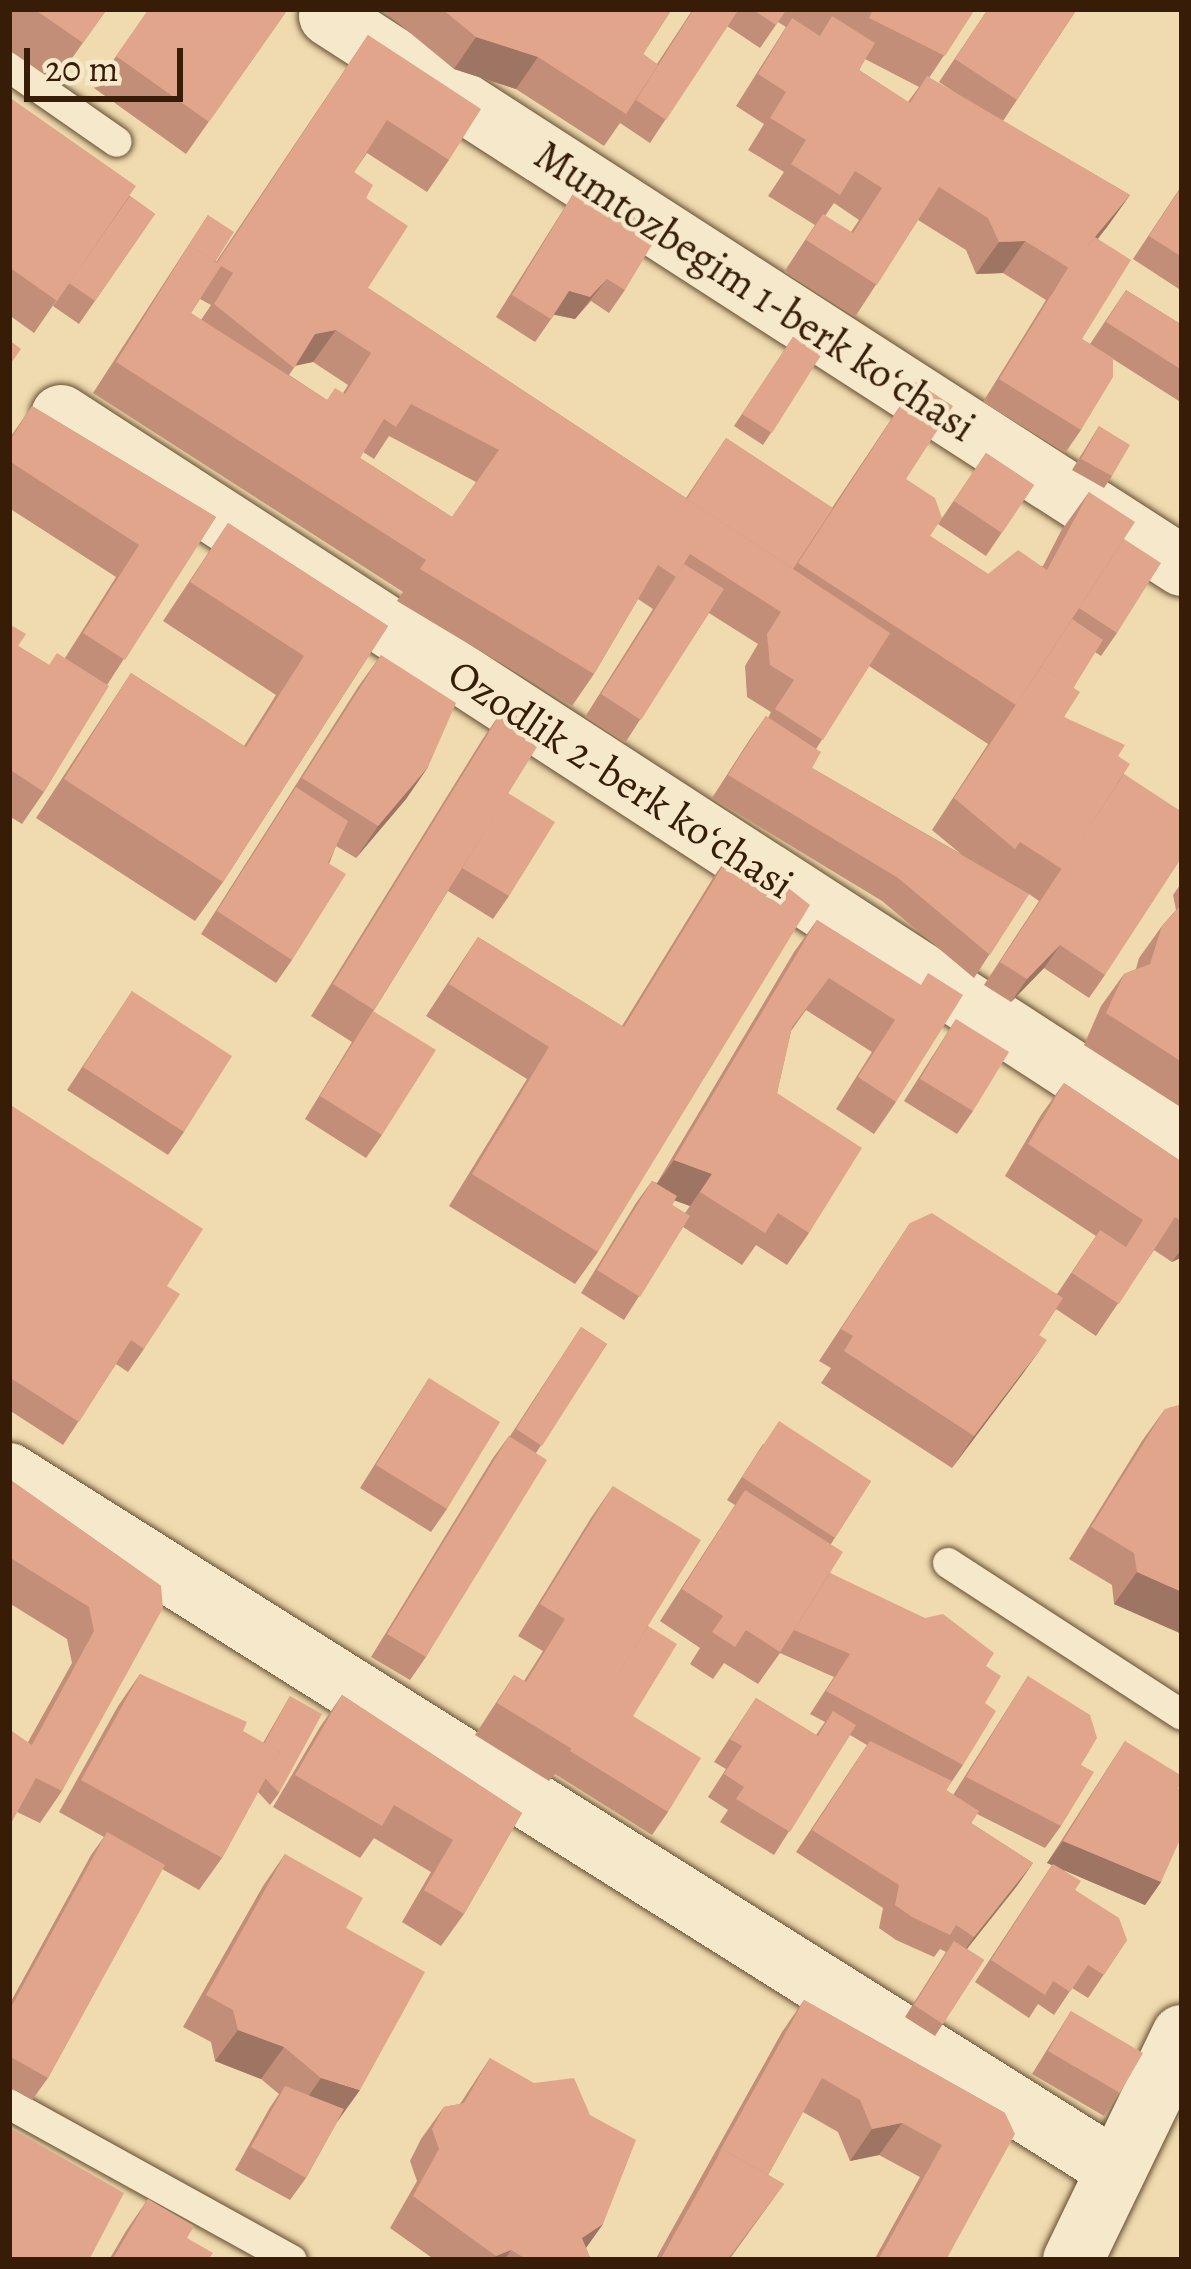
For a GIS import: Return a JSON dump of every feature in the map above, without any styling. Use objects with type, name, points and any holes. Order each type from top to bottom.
[{"type":"street","name":"Mumtozbegim 1-berk koʻchasi","points":[[328,16],[1182,566]]},
{"type":"street","name":"Ozodlik 2-berk koʻchasi","points":[[61,416],[1182,1142]]},
{"type":"street","points":[[9,1473],[1114,2168]]},
{"type":"street","points":[[1073,2260],[1182,2035]]},
{"type":"lane","points":[[9,67],[117,142]]},
{"type":"lane","points":[[948,1563],[1182,1714]]},
{"type":"lane","points":[[9,2104],[292,2260]]},
{"type":"building","points":[[34,9],[107,9],[83,43]]},
{"type":"building","points":[[149,9],[288,9],[209,122],[116,56]]},
{"type":"building","points":[[442,9],[672,9],[643,54],[658,65],[626,114],[538,57],[476,37]]},
{"type":"building","points":[[694,9],[739,9],[666,120],[636,100]]},
{"type":"building","points":[[752,9],[787,9],[776,25]]},
{"type":"building","points":[[873,9],[975,9],[945,56],[869,18]]},
{"type":"building","points":[[988,9],[1077,9],[1017,100],[955,59]]},
{"type":"building","points":[[832,16],[875,43],[859,70],[910,103],[927,76],[1130,195],[1069,268],[1025,241],[999,242],[988,218],[939,187],[877,285],[806,240],[823,214],[853,233],[882,188],[855,171],[840,195],[791,164],[806,140],[770,118],[786,92],[758,74],[792,18],[820,36]]},
{"type":"building","points":[[368,35],[481,109],[449,160],[387,120],[354,172],[373,185],[366,198],[408,226],[368,288],[890,633],[823,740],[775,709],[794,680],[770,665],[767,634],[781,612],[690,554],[676,577],[658,565],[594,674],[420,569],[426,560],[116,362],[189,245],[217,263]],"holes":[[[221,266],[233,273],[214,304],[294,368],[315,334],[336,330],[371,353],[345,394],[335,388],[327,400],[191,313]],[[411,404],[499,450],[452,517],[360,458],[384,419],[396,427]]]},
{"type":"building","points":[[9,97],[136,186],[57,301],[9,267]]},
{"type":"building","points":[[580,183],[659,233],[625,290],[607,279],[590,297],[569,291],[551,319],[512,295]]},
{"type":"building","points":[[1182,186],[1182,257],[1149,236]]},
{"type":"building","points":[[130,196],[155,214],[95,301],[69,283]]},
{"type":"building","points":[[208,215],[234,232],[215,262],[189,245],[176,265]]},
{"type":"building","points":[[1095,237],[1131,260],[1082,339],[1113,358],[1113,377],[1081,430],[999,379],[1068,268]]},
{"type":"building","points":[[1126,290],[1182,325],[1182,370],[1106,322]]},
{"type":"building","points":[[793,337],[821,355],[772,433],[742,414]]},
{"type":"building","points":[[9,340],[21,349],[9,366]]},
{"type":"building","points":[[916,382],[953,406],[906,479],[935,498],[942,518],[930,536],[988,574],[1018,550],[1047,570],[1089,492],[1135,522],[1016,705],[798,563]]},
{"type":"building","points":[[32,406],[216,517],[125,660],[83,633],[139,545],[9,461],[9,442]]},
{"type":"building","points":[[1099,426],[1130,445],[1112,476],[1081,459]]},
{"type":"building","points":[[726,438],[833,508],[793,569],[687,499]]},
{"type":"building","points":[[986,453],[1034,485],[1002,533],[954,501]]},
{"type":"building","points":[[228,523],[388,626],[223,882],[64,779],[131,673],[246,747],[304,656],[190,582]]},
{"type":"building","points":[[1124,539],[1161,563],[1117,633],[1079,608]]},
{"type":"building","points":[[684,564],[724,589],[641,720],[601,694]]},
{"type":"building","points":[[1072,619],[1103,640],[1073,688],[1041,667]]},
{"type":"building","points":[[9,624],[26,634],[18,646],[49,665],[57,653],[109,686],[44,792],[9,769]]},
{"type":"building","points":[[381,655],[456,703],[428,767],[378,826],[302,778]]},
{"type":"building","points":[[1041,667],[1080,692],[1064,717],[1125,745],[1118,756],[1130,764],[1062,869],[1020,842],[1015,849],[954,798]]},
{"type":"building","points":[[504,708],[545,734],[374,1010],[333,984]]},
{"type":"building","points":[[766,716],[821,752],[812,768],[1029,894],[990,955],[898,878],[728,775]]},
{"type":"building","points":[[1124,774],[1182,812],[1182,857],[1105,975],[1060,945],[1027,979],[1000,962]]},
{"type":"building","points":[[296,787],[348,821],[328,863],[346,874],[292,960],[217,911]]},
{"type":"building","points":[[508,793],[555,822],[509,896],[462,868]]},
{"type":"building","points":[[735,846],[810,905],[598,1252],[472,1174],[549,1047],[449,984],[478,937],[624,1027]]},
{"type":"building","points":[[1182,904],[1182,1062],[1106,1013],[1124,974],[1150,964],[1162,926]]},
{"type":"building","points":[[817,920],[921,985],[928,973],[963,995],[896,1102],[858,1077],[895,1020],[829,978],[792,1027],[777,1093],[862,1148],[809,1233],[778,1213],[765,1233],[700,1192],[712,1174],[674,1160]]},
{"type":"building","points":[[132,991],[232,1056],[184,1132],[83,1067]]},
{"type":"building","points":[[373,1011],[436,1050],[382,1135],[320,1096]]},
{"type":"building","points":[[956,1019],[1009,1052],[973,1111],[920,1079]]},
{"type":"building","points":[[1064,1083],[1182,1162],[1182,1222],[1175,1217],[1119,1304],[1072,1273],[1100,1230],[1126,1247],[1143,1220],[1028,1144]]},
{"type":"building","points":[[9,1104],[203,1229],[167,1286],[180,1294],[144,1349],[131,1340],[79,1422],[9,1377]]},
{"type":"building","points":[[652,1181],[677,1196],[672,1205],[690,1216],[640,1297],[597,1270]]},
{"type":"building","points":[[932,1213],[1063,1298],[1039,1335],[1047,1340],[974,1436],[844,1351],[853,1336],[841,1329],[910,1223]]},
{"type":"building","points":[[581,1327],[607,1344],[542,1446],[516,1429]]},
{"type":"building","points":[[429,1378],[500,1422],[447,1509],[376,1465]]},
{"type":"building","points":[[1182,1404],[1182,1592],[1137,1572],[1134,1553],[1091,1527],[1165,1409]]},
{"type":"building","points":[[779,1421],[871,1481],[835,1538],[742,1477]]},
{"type":"building","points":[[509,1436],[547,1460],[426,1657],[387,1634]]},
{"type":"building","points":[[9,1479],[161,1586],[163,1608],[62,1791],[36,1778],[9,1827],[9,1729],[32,1745],[94,1631],[89,1607],[9,1557]]},
{"type":"building","points":[[613,1486],[701,1540],[572,1749],[497,1703],[514,1675],[526,1682],[565,1619],[540,1604]]},
{"type":"building","points":[[745,1490],[843,1552],[780,1652],[746,1630],[735,1647],[712,1632],[723,1616],[682,1589]]},
{"type":"building","points":[[830,1573],[925,1618],[943,1614],[994,1653],[986,1666],[1001,1676],[985,1703],[996,1711],[963,1765],[826,1691],[850,1654],[794,1630]]},
{"type":"building","points":[[648,1626],[677,1644],[633,1716],[701,1758],[668,1812],[570,1751]]},
{"type":"building","points":[[140,1674],[247,1722],[243,1731],[280,1752],[222,1858],[81,1780]]},
{"type":"building","points":[[1028,1676],[1090,1715],[1097,1738],[1081,1765],[1094,1772],[1061,1826],[966,1777]]},
{"type":"building","points":[[342,1695],[522,1813],[464,1914],[424,1890],[453,1840],[394,1805],[382,1826],[295,1775]]},
{"type":"building","points":[[290,1696],[322,1714],[279,1793],[265,1778],[280,1752],[264,1744]]},
{"type":"building","points":[[756,1698],[818,1736],[833,1711],[856,1725],[790,1832],[736,1799],[744,1787],[724,1774],[742,1746],[730,1739]]},
{"type":"building","points":[[870,1741],[952,1781],[946,1790],[979,1811],[971,1823],[1033,1863],[974,1937],[956,1925],[950,1935],[912,1917],[895,1905],[899,1885],[812,1830]]},
{"type":"building","points":[[1125,1741],[1182,1776],[1178,1788],[1182,1791],[1182,1835],[1161,1882],[1063,1841]]},
{"type":"building","points":[[107,1832],[165,1865],[48,2078],[9,2056],[9,2011]]},
{"type":"building","points":[[285,1854],[363,1898],[346,1928],[425,1972],[360,2090],[321,2078],[284,2047],[238,2030],[233,2010],[206,1995]]},
{"type":"building","points":[[1053,1864],[1081,1881],[1075,1890],[1119,1918],[1127,1940],[1104,1975],[1088,1965],[1070,1992],[1053,1981],[1045,1995],[991,1960]]},
{"type":"building","points":[[954,1941],[984,1960],[943,2024],[914,2005]]},
{"type":"building","points":[[804,2000],[1005,2113],[1015,2134],[946,2260],[878,2260],[942,2145],[902,2123],[872,2129],[860,2100],[822,2078],[768,2175],[722,2149],[717,2156]]},
{"type":"building","points":[[1071,2011],[1143,2053],[1120,2093],[1048,2051]]},
{"type":"building","points":[[490,2058],[534,2083],[574,2078],[590,2115],[636,2140],[603,2224],[582,2238],[591,2260],[528,2260],[511,2250],[496,2256],[413,2196],[439,2149],[432,2129],[444,2107],[464,2103]]},
{"type":"building","points":[[285,2086],[344,2109],[306,2178],[251,2147]]},
{"type":"building","points":[[9,2127],[124,2193],[89,2260],[9,2260]]},
{"type":"building","points":[[722,2149],[784,2184],[727,2260],[660,2260]]},
{"type":"building","points":[[148,2199],[194,2226],[187,2238],[213,2253],[208,2260],[112,2260]]}]
